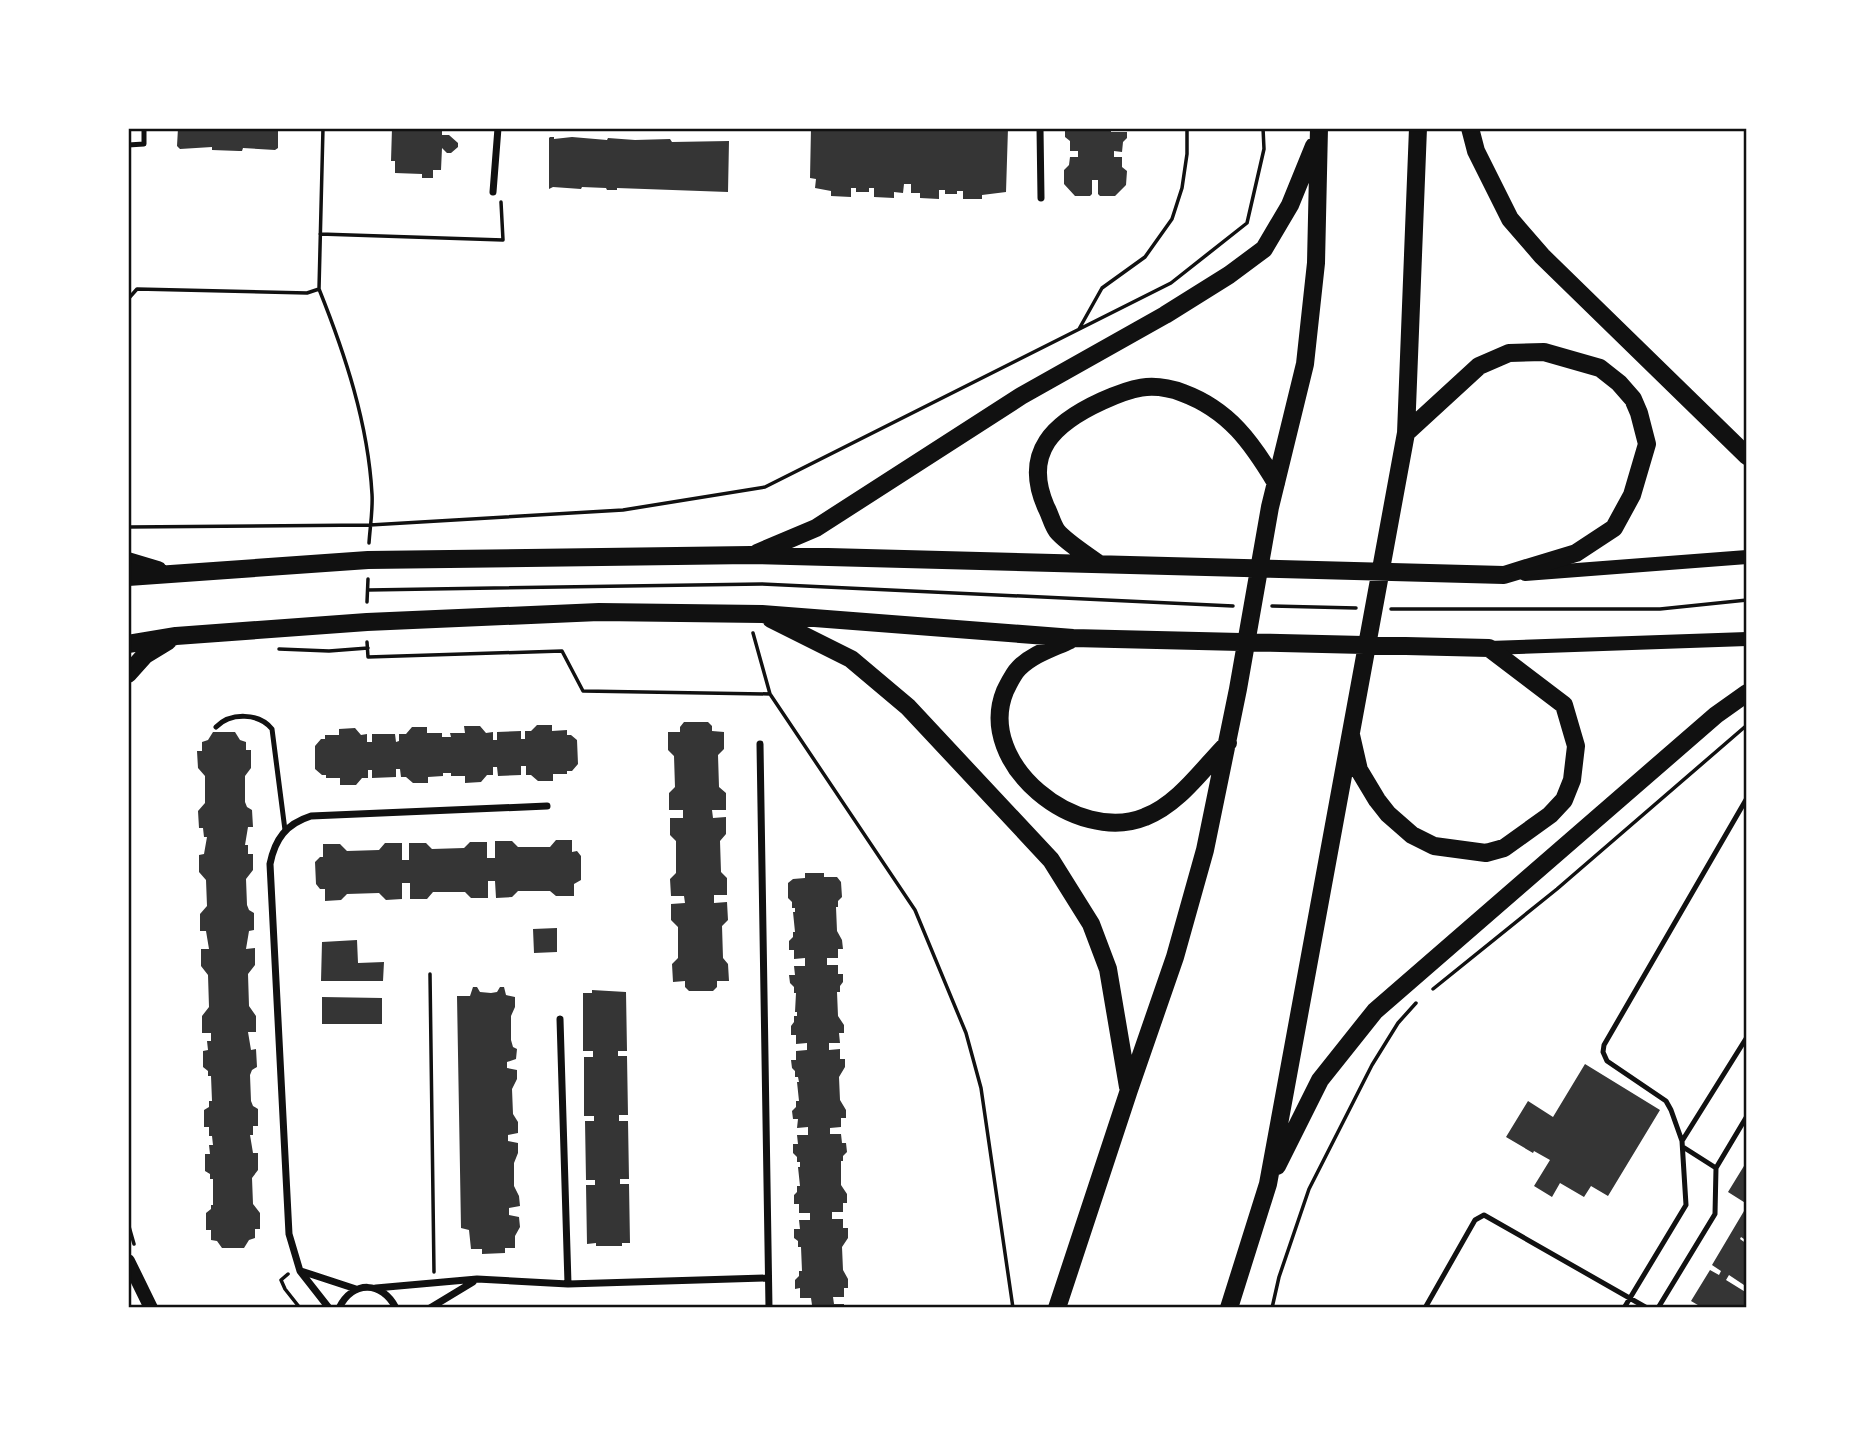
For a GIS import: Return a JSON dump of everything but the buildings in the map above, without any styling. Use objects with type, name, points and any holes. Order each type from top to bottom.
[{"type":"main road","points":[[1230,1308],[1268,1184],[1406,433],[1418,128]]},
{"type":"main road","points":[[1470,128],[1476,151],[1510,219],[1542,256],[1747,456]]},
{"type":"main road","points":[[1057,1308],[1175,957],[1205,850],[1228,743],[1270,507],[1305,364],[1316,262],[1319,131]]},
{"type":"main road","points":[[751,555],[816,528],[1021,396],[1165,315],[1229,275],[1264,249],[1290,205],[1319,131]]},
{"type":"main road","points":[[1406,433],[1479,366],[1509,353],[1544,352],[1600,368],[1633,399],[1640,413],[1647,444],[1632,495],[1614,528],[1576,553],[1504,575]]},
{"type":"main road","points":[[1099,564],[1058,531],[1040,492],[1037,474],[1042,448],[1053,433],[1082,410],[1142,386],[1163,387],[1184,393],[1216,411],[1247,437],[1276,483]]},
{"type":"main road","points":[[128,577],[368,560],[751,555],[1504,575],[1747,557]]},
{"type":"main road","points":[[128,561],[145,568],[179,574]]},
{"type":"main road","points":[[128,644],[176,636],[367,622],[599,612],[755,614],[1073,638],[1489,648],[1747,639]]},
{"type":"main road","points":[[755,614],[850,659],[908,707],[1051,860],[1091,924],[1108,969],[1129,1090]]},
{"type":"main road","points":[[128,674],[145,655],[176,636]]},
{"type":"main road","points":[[1073,638],[1036,655],[1018,668],[1002,700],[999,720],[1003,739],[1024,778],[1042,796],[1068,812],[1091,820],[1117,822],[1144,818],[1169,804],[1228,743]]},
{"type":"main road","points":[[1351,735],[1359,770],[1377,800],[1388,814],[1412,835],[1434,846],[1461,851],[1486,853],[1504,848],[1550,815],[1564,800],[1572,780],[1576,746],[1564,705],[1489,648]]},
{"type":"main road","points":[[1268,1184],[1320,1080],[1375,1011],[1716,715],[1747,694]]},
{"type":"main road","points":[[129,1266],[151,1308]]},
{"type":"street","points":[[493,192],[498,128]]},
{"type":"street","points":[[1040,128],[1041,198]]},
{"type":"street","points":[[760,744],[769,1308]]},
{"type":"street","points":[[330,1308],[299,1268],[289,1234],[270,864],[278,838],[294,823],[312,816],[547,806]]},
{"type":"street","points":[[560,1019],[568,1284]]},
{"type":"street","points":[[299,1268],[356,1289],[477,1279],[568,1284],[768,1278]]},
{"type":"street","points":[[430,1308],[477,1279]]},
{"type":"street","points":[[376,1288],[392,1300],[396,1308]]},
{"type":"street","points":[[339,1308],[356,1289]]},
{"type":"lane","points":[[128,145],[144,144],[144,128]]},
{"type":"lane","points":[[216,727],[226,718],[256,717],[272,729],[285,830]]},
{"type":"lane","points":[[1624,1308],[1686,1205],[1682,1144],[1666,1101],[1607,1061],[1603,1052],[1604,1045],[1747,799]]},
{"type":"lane","points":[[1682,1144],[1747,1037]]},
{"type":"lane","points":[[1658,1308],[1715,1214],[1716,1167],[1747,1116]]},
{"type":"lane","points":[[1682,1144],[1716,1167]]},
{"type":"lane","points":[[1425,1308],[1475,1220],[1484,1215],[1647,1308]]},
{"type":"path","points":[[323,128],[319,289],[342,346],[358,405],[372,495],[368,560],[368,657],[562,651],[583,691],[770,694]]},
{"type":"path","points":[[1079,329],[1102,288],[1145,257],[1172,219],[1182,188],[1187,154],[1187,128]]},
{"type":"path","points":[[128,527],[370,525],[623,510],[765,487],[1171,283],[1247,223],[1264,149],[1263,128]]},
{"type":"path","points":[[320,234],[503,240],[502,204],[493,192]]},
{"type":"path","points":[[128,319],[129,298],[137,289],[307,293],[319,289]]},
{"type":"path","points":[[368,590],[762,584],[1236,606]]},
{"type":"path","points":[[1387,609],[1660,609],[1747,600]]},
{"type":"path","points":[[1263,606],[1360,608]]},
{"type":"path","points":[[755,614],[770,694],[915,910],[966,1033],[981,1088],[1013,1308]]},
{"type":"path","points":[[270,649],[329,651],[368,648]]},
{"type":"path","points":[[1428,993],[1557,889],[1747,725]]},
{"type":"path","points":[[430,974],[434,1274]]},
{"type":"path","points":[[1272,1308],[1279,1277],[1309,1188],[1372,1065],[1398,1023],[1418,1001]]},
{"type":"path","points":[[299,1268],[281,1280],[300,1308]]}]
